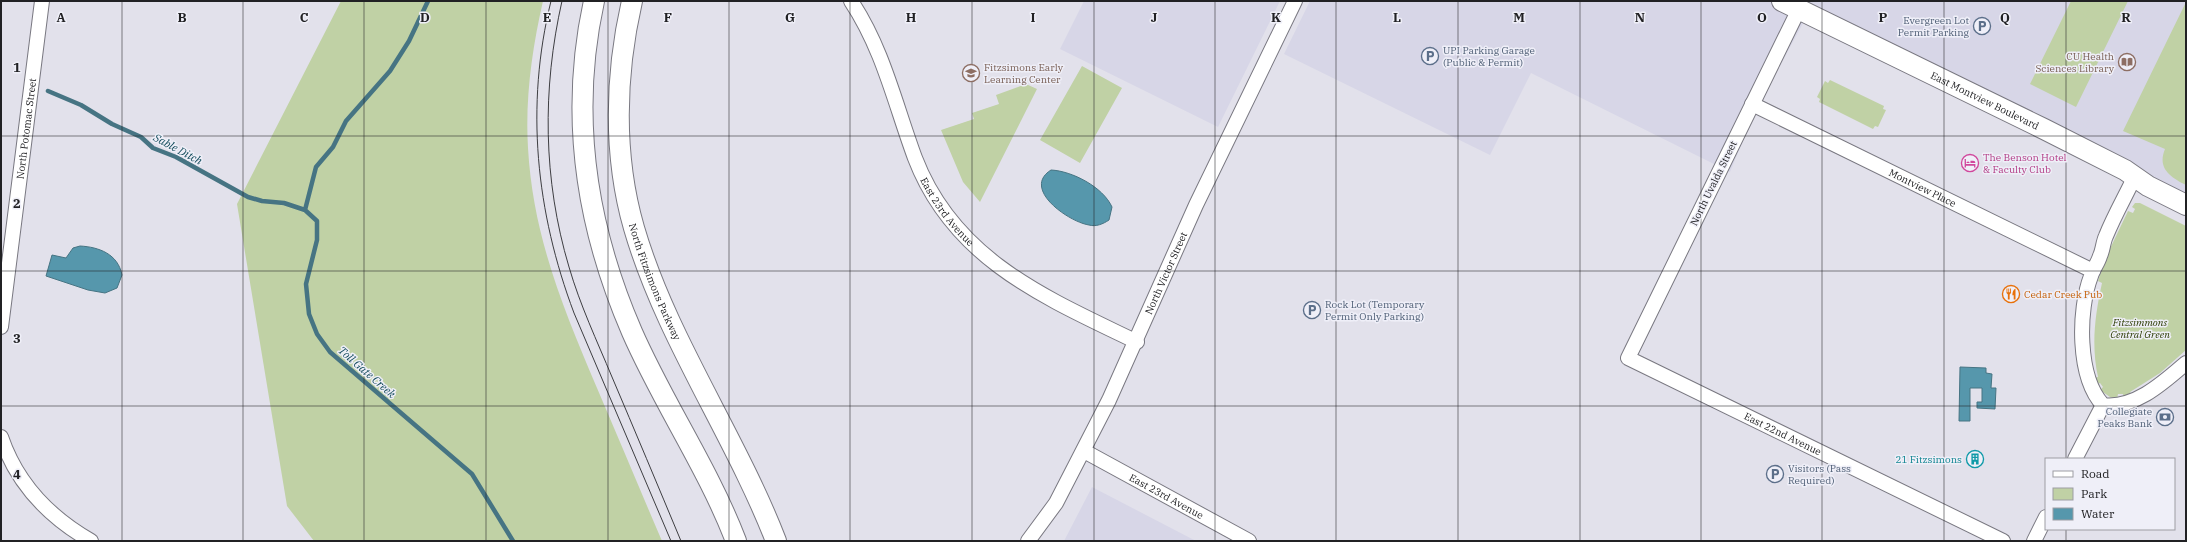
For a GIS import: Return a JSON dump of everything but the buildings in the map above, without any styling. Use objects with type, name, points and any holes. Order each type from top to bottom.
[{"type":"main road","points":[[594,1],[586,43],[583,82],[582,135],[585,175],[598,236],[614,286],[632,333],[713,490],[736,541]]},
{"type":"main road","name":"North Fitzsimons Parkway","points":[[632,1],[623,49],[619,109],[622,170],[634,227],[657,291],[752,482],[776,541]]},
{"type":"main road","name":"East Montview Boulevard","points":[[1790,5],[2050,132],[2125,170],[2134,178],[2186,205]]},
{"type":"street","name":"North Potomac Street","points":[[1,327],[42,1]]},
{"type":"street","name":"East 23rd Avenue","points":[[852,1],[868,28],[880,56],[921,172],[943,209],[958,228],[991,262],[1011,277],[1061,305],[1137,342]]},
{"type":"street","name":"North Victor Street","points":[[1028,541],[1056,503],[1084,451],[1137,342],[1196,205],[1295,1]]},
{"type":"street","name":"North Uvalda Street","points":[[1628,358],[1752,104],[1790,5]]},
{"type":"street","name":"Montview Place","points":[[1752,104],[2093,270]]},
{"type":"street","points":[[2103,405],[2092,391],[2085,366],[2082,346],[2087,290],[2106,237],[2134,178]]},
{"type":"street","name":"East 22nd Avenue","points":[[1628,358],[2003,541]]},
{"type":"street","points":[[2103,405],[2116,405],[2135,400],[2166,380],[2186,363]]},
{"type":"street","points":[[2076,458],[2103,405]]},
{"type":"street","points":[[1,437],[10,460],[24,485],[55,518],[91,541]]},
{"type":"street","name":"East 23rd Avenue","points":[[1084,451],[1249,541]]},
{"type":"street","points":[[2034,541],[2045,519]]},
{"type":"shaded area","points":[[1084,1],[1280,1],[1218,127],[1060,49]]},
{"type":"shaded area","points":[[1310,1],[2186,1],[2186,205],[1808,14],[1755,112],[1730,172],[1531,73],[1490,155],[1284,54]]},
{"type":"shaded area","points":[[1092,487],[1196,541],[1064,541]]},
{"type":"green space","points":[[341,1],[543,1],[530,74],[527,130],[531,180],[536,211],[543,242],[552,271],[573,329],[662,541],[314,541],[287,506],[237,204]]},
{"type":"green space","points":[[2071,1],[2128,1],[2076,107],[2030,84]]},
{"type":"green space","points":[[2186,2],[2186,185],[2175,179],[2166,171],[2163,162],[2165,149],[2123,131]]},
{"type":"green space","points":[[1082,66],[1122,88],[1080,163],[1040,140]]},
{"type":"green space","points":[[1830,80],[1884,106],[1883,109],[1886,110],[1878,127],[1875,126],[1873,129],[1819,102],[1820,99],[1817,97],[1825,81],[1828,83]]},
{"type":"green space","points":[[1026,84],[1037,89],[980,202],[963,182],[941,130],[974,119],[972,113],[999,104],[996,95]]},
{"type":"green space","name":"Fitzsimmons Central Green","points":[[2135,203],[2140,203],[2186,226],[2186,350],[2160,373],[2130,392],[2131,395],[2124,399],[2123,394],[2118,394],[2117,399],[2110,397],[2100,390],[2103,387],[2100,383],[2096,385],[2094,378],[2098,377],[2094,342],[2097,307],[2102,283],[2098,281],[2106,257],[2128,211],[2133,213],[2135,209],[2132,207]]},
{"type":"water","points":[[1051,170],[1068,173],[1086,181],[1102,193],[1112,207],[1109,220],[1094,226],[1080,223],[1070,218],[1051,204],[1041,186],[1043,178]]},
{"type":"water","points":[[80,246],[101,250],[112,257],[120,268],[122,275],[117,288],[105,293],[88,290],[46,276],[52,255],[66,258],[73,248]]},
{"type":"water","points":[[1960,367],[1986,368],[1986,373],[1992,374],[1991,388],[1996,388],[1995,409],[1977,408],[1977,402],[1982,402],[1982,388],[1970,388],[1970,421],[1959,421]]},
{"type":"waterway","name":"Toll Gate Creek","points":[[428,1],[409,41],[390,71],[346,121],[333,147],[316,167],[305,210],[317,221],[317,240],[306,284],[309,314],[317,334],[330,352],[472,474],[513,541]]},
{"type":"waterway","name":"Sable Ditch","points":[[48,91],[81,105],[112,124],[141,137],[153,148],[176,157],[248,197],[262,201],[284,203],[305,210]]},
{"type":"tram line","points":[[551,1],[543,40],[538,80],[537,119],[538,158],[543,198],[551,236],[561,275],[574,313],[671,541]]},
{"type":"tram line","points":[[562,1],[555,34],[551,67],[548,134],[550,168],[560,234],[573,281],[583,309],[681,541]]},
{"type":"place","name":"Evergreen Lot Permit Parking","points":[[1982,26]]},
{"type":"place","name":"UPI Parking Garage (Public & Permit)","points":[[1430,56]]},
{"type":"place","name":"CU Health Sciences Library","points":[[2127,62]]},
{"type":"place","name":"Fitzsimons Early Learning Center","points":[[971,73]]},
{"type":"place","name":"The Benson Hotel & Faculty Club","points":[[1970,163]]},
{"type":"place","name":"Cedar Creek Pub","points":[[2011,294]]},
{"type":"place","name":"Rock Lot (Temporary Permit Only Parking)","points":[[1312,310]]},
{"type":"place","name":"Collegiate Peaks Bank","points":[[2165,417]]},
{"type":"place","name":"21 Fitzsimons","points":[[1975,459]]},
{"type":"place","name":"Visitors (Pass Required)","points":[[1775,474]]}]
